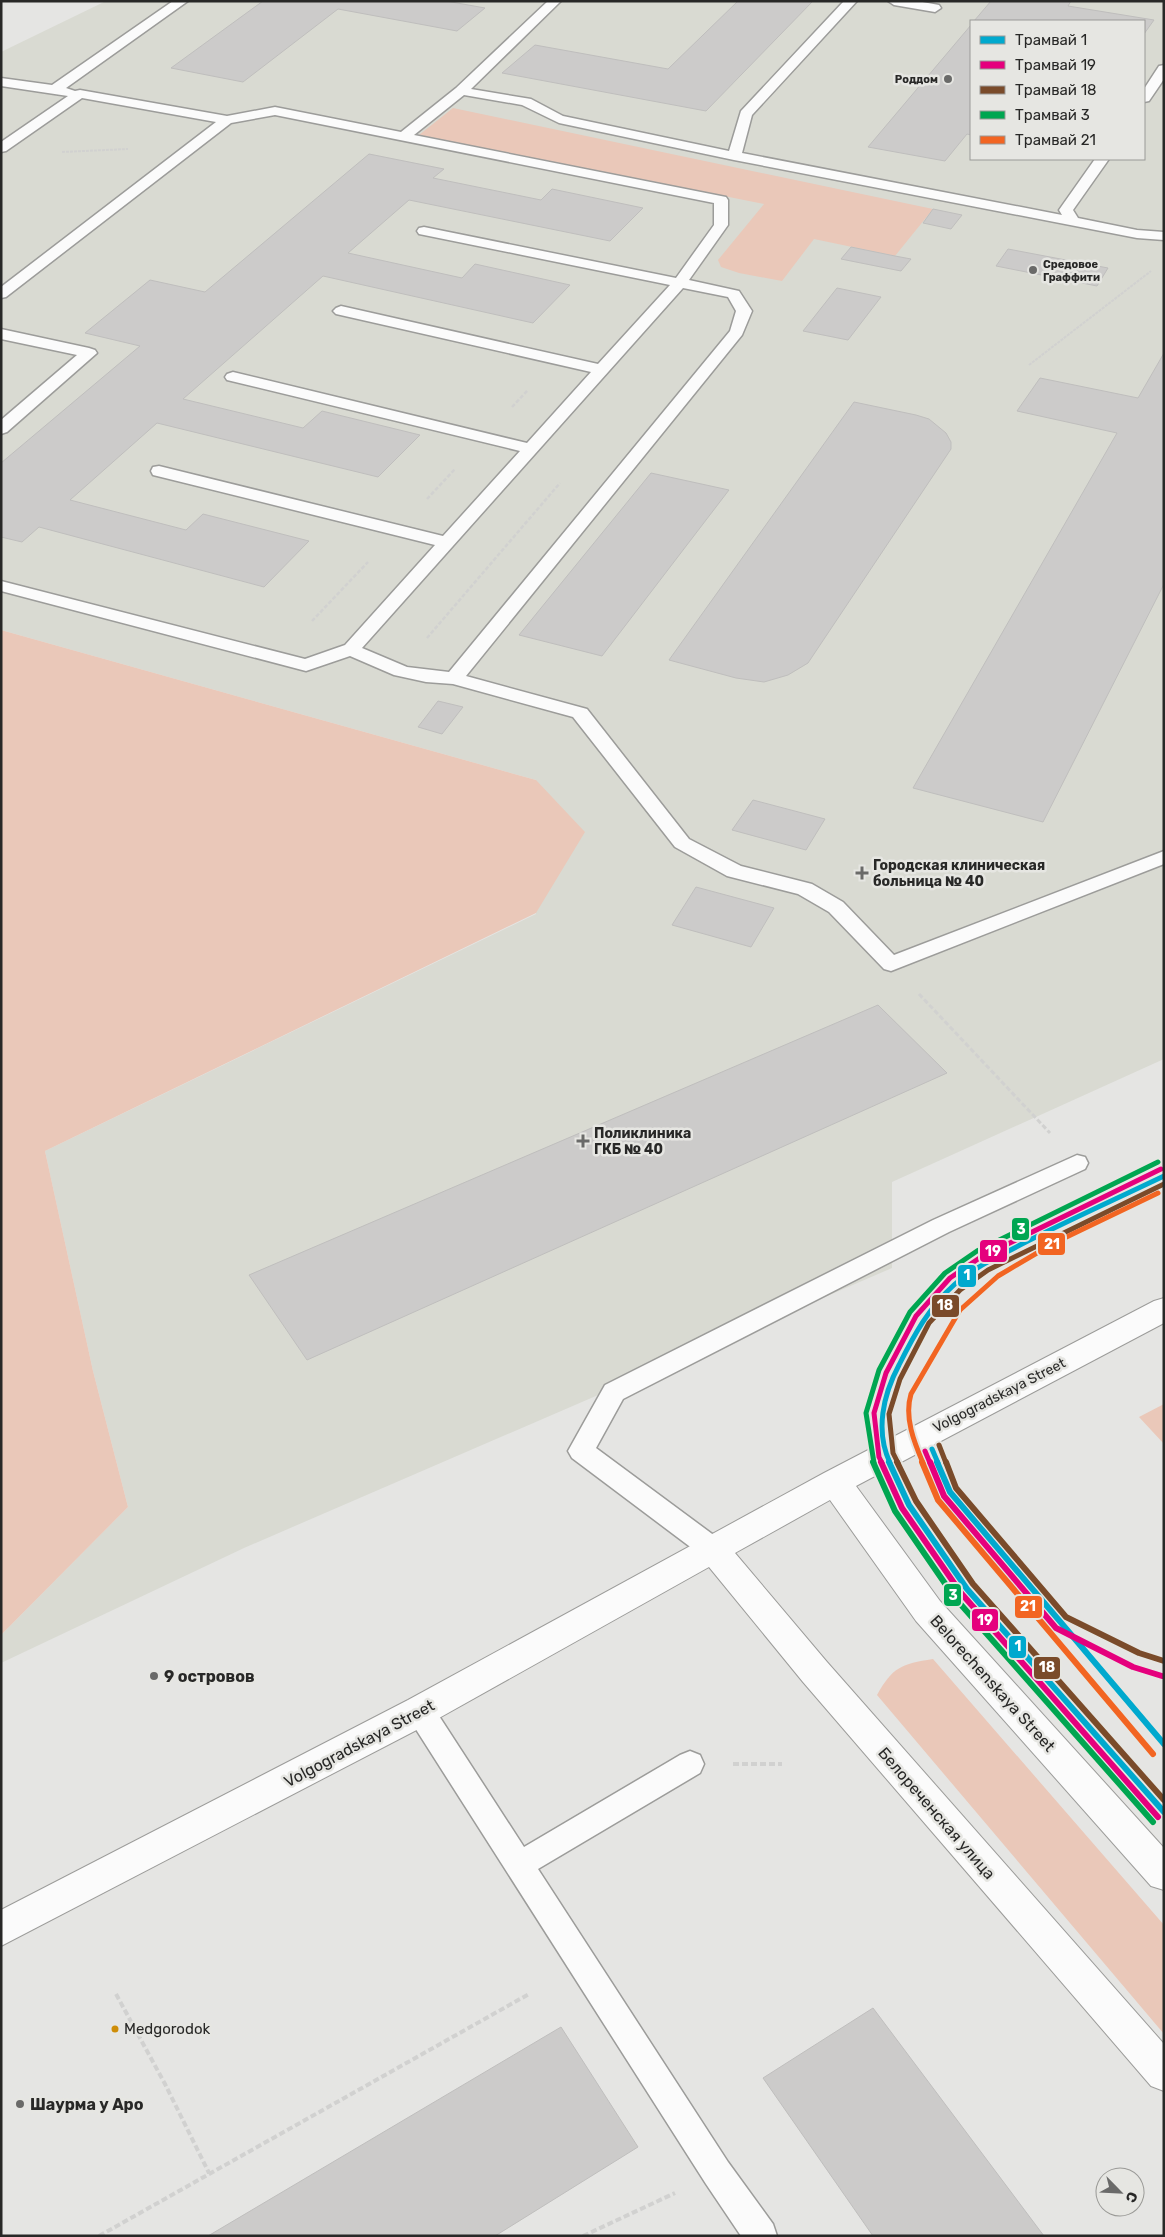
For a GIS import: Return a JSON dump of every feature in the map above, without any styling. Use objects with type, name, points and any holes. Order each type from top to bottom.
[{"type":"street","name":"Volgogradskaya Street","points":[[1,1929],[420,1712],[835,1482],[1164,1309]]},
{"type":"street","name":"Belorechenskaya Street","points":[[835,1482],[928,1611],[1164,1874]]},
{"type":"street","name":"Белореченская улица","points":[[714,1550],[821,1679],[1164,2074]]},
{"type":"lane","points":[[54,90],[182,1]]},
{"type":"lane","points":[[734,156],[746,114],[851,1]]},
{"type":"lane","points":[[894,1],[935,8]]},
{"type":"lane","points":[[404,136],[461,91],[551,2]]},
{"type":"lane","points":[[1145,97],[1164,69]]},
{"type":"lane","points":[[1,82],[227,120],[275,111],[721,200],[721,225],[680,284],[351,649],[306,666],[1,586]]},
{"type":"lane","points":[[461,91],[526,102],[558,119],[734,156],[1137,234],[1164,236]]},
{"type":"lane","points":[[1,148],[80,94]]},
{"type":"lane","points":[[1,294],[227,120]]},
{"type":"lane","points":[[1073,222],[1066,210],[1101,160]]},
{"type":"lane","points":[[424,231],[734,294],[744,311],[737,332],[454,678]]},
{"type":"lane","points":[[341,311],[602,370]]},
{"type":"lane","points":[[1,334],[89,353],[1,429]]},
{"type":"lane","points":[[233,377],[531,449]]},
{"type":"lane","points":[[159,471],[446,542]]},
{"type":"lane","points":[[351,649],[382,666],[431,678],[454,678],[580,713],[682,843],[734,871],[806,889],[836,906],[890,964],[1164,857]]},
{"type":"lane","points":[[714,1550],[581,1451],[614,1392],[941,1226],[1077,1163]]},
{"type":"lane","points":[[420,1712],[717,2173],[761,2236]]},
{"type":"lane","points":[[518,1866],[690,1764]]},
{"type":"path","points":[[1029,365],[1156,268]]},
{"type":"path","points":[[890,964],[1036,1117],[1077,1163]]},
{"type":"path","points":[[690,1764],[782,1764]]},
{"type":"path","points":[[116,1994],[165,2084],[209,2173]]},
{"type":"path","points":[[99,2236],[528,1994]]},
{"type":"path","points":[[582,2236],[717,2173]]},
{"type":"shaded area","name":"Городская клиническая больница № 40","points":[[106,1],[1164,1],[1164,1059],[892,1182],[892,1268],[244,1548],[1,1663],[1,1635],[128,1507],[93,1371],[45,1151],[536,914],[536,780],[1,630],[1,52]]},
{"type":"shaded area","points":[[453,108],[933,209],[895,256],[814,239],[782,281],[739,273],[721,267],[718,260],[764,204],[419,135]]},
{"type":"shaded area","points":[[1,630],[536,780],[585,832],[536,913],[45,1151],[93,1371],[128,1507],[1,1635]]},
{"type":"shaded area","points":[[1164,1404],[1164,1444],[1139,1417]]},
{"type":"shaded area","points":[[933,1659],[1164,1925],[1164,2034],[877,1695],[888,1678],[899,1668]]},
{"type":"building","points":[[263,1],[446,1],[485,8],[457,31],[338,9],[243,82],[171,68]]},
{"type":"building","points":[[738,1],[813,1],[706,111],[502,73],[535,45],[668,69]]},
{"type":"building","points":[[991,1],[1071,1],[1068,6],[1154,20],[1145,33],[1145,20],[975,20]]},
{"type":"building","name":"Роддом","points":[[970,26],[970,135],[967,134],[945,161],[868,147]]},
{"type":"building","points":[[369,154],[444,169],[433,178],[541,200],[552,189],[643,208],[610,241],[409,200],[348,253],[462,278],[475,264],[570,285],[533,323],[323,276],[183,399],[303,428],[322,411],[420,435],[378,477],[157,423],[70,500],[186,530],[203,514],[309,541],[264,587],[39,527],[22,542],[1,537],[1,463],[140,346],[85,333],[150,280],[205,292]]},
{"type":"building","points":[[933,209],[962,215],[951,229],[923,223]]},
{"type":"building","points":[[851,247],[911,259],[901,271],[841,259]]},
{"type":"building","points":[[1008,249],[1108,268],[1097,286],[996,266]]},
{"type":"building","points":[[837,288],[881,297],[848,340],[803,331]]},
{"type":"building","points":[[1164,353],[1164,584],[1043,822],[913,788],[1117,433],[1017,411],[1040,378],[1138,398]]},
{"type":"building","points":[[854,402],[929,419],[946,433],[951,442],[951,449],[808,663],[788,675],[764,682],[736,678],[669,660]]},
{"type":"building","points":[[651,473],[729,490],[602,656],[519,635]]},
{"type":"building","points":[[438,701],[463,707],[442,734],[418,727]]},
{"type":"building","points":[[753,800],[825,819],[806,850],[732,830]]},
{"type":"building","points":[[696,887],[774,908],[751,947],[672,925]]},
{"type":"building","points":[[878,1005],[947,1073],[307,1360],[249,1275]]},
{"type":"building","points":[[873,2008],[1044,2236],[873,2236],[763,2078]]},
{"type":"building","points":[[561,2027],[638,2147],[495,2236],[208,2236]]},
{"type":"tram line","name":"3","points":[[1153,1822],[955,1598],[895,1511],[872,1460],[866,1413],[879,1370],[910,1312],[945,1273],[977,1251],[1158,1162]]},
{"type":"tram line","name":"19","points":[[1158,1817],[961,1593],[902,1508],[879,1457],[874,1413],[886,1373],[916,1316],[950,1278],[981,1257],[1161,1169]]},
{"type":"tram line","name":"1","points":[[1164,1176],[1042,1234],[984,1264],[955,1284],[923,1319],[893,1376],[881,1413],[886,1455],[909,1505],[967,1589],[1164,1812]]},
{"type":"tram line","name":"18","points":[[1164,1184],[988,1270],[960,1290],[929,1323],[900,1379],[889,1414],[893,1453],[916,1501],[973,1584],[1164,1800]]},
{"type":"tram line","name":"21","points":[[1153,1754],[938,1500],[912,1437],[909,1401],[911,1394],[960,1310],[998,1276],[1054,1243],[1158,1193]]},
{"type":"tram line","name":"18","points":[[939,1445],[956,1488],[1066,1617],[1139,1653],[1164,1661]]},
{"type":"tram line","name":"1","points":[[932,1449],[950,1492],[1164,1744]]},
{"type":"tram line","name":"19","points":[[925,1451],[944,1496],[1056,1628],[1133,1667],[1162,1676]]},
{"type":"place","name":"Роддом","points":[[948,79]]},
{"type":"place","name":"Средовое Граффити","points":[[1033,270]]},
{"type":"place","name":"Городская клиническая больница № 40","points":[[862,873]]},
{"type":"place","name":"Поликлиника ГКБ № 40","points":[[583,1141]]},
{"type":"place","name":"9 островов","points":[[154,1676]]},
{"type":"place","name":"Medgorodok","points":[[115,2029]]},
{"type":"place","name":"Шаурма у Аро","points":[[20,2104]]}]
